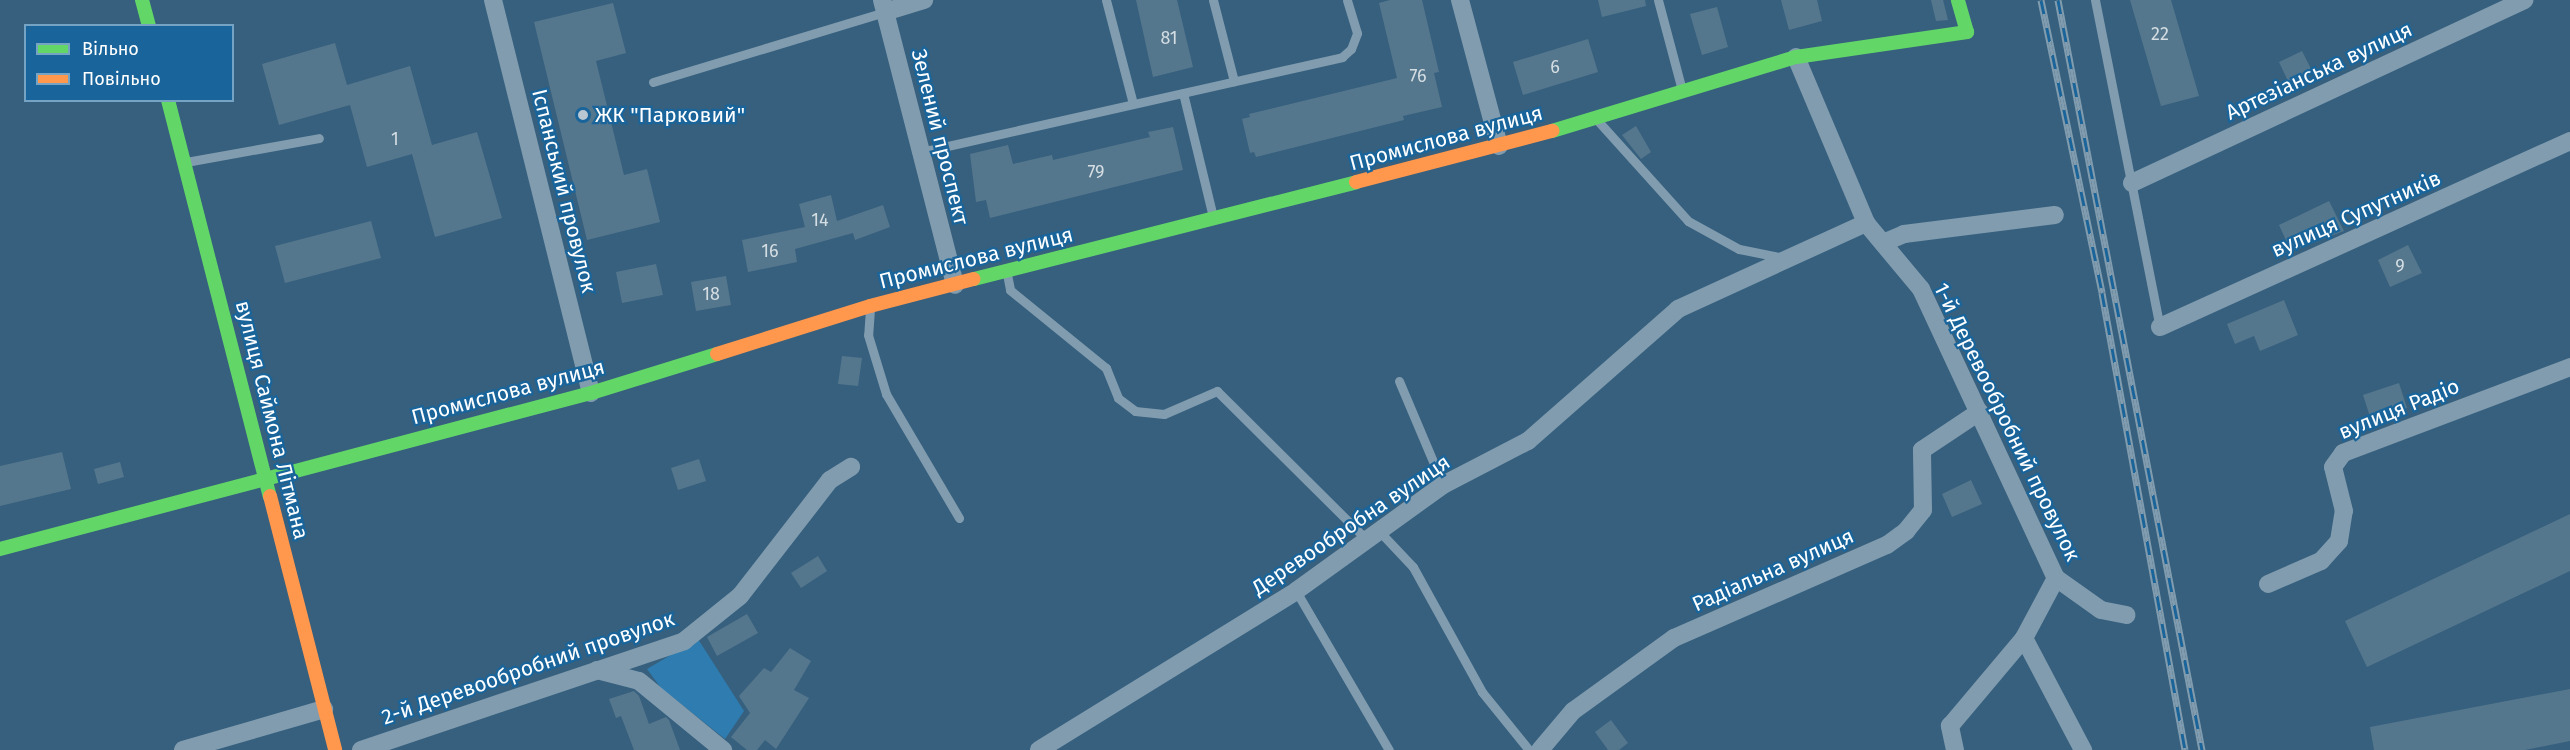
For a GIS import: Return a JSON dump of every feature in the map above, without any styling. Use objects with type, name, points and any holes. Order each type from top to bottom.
[{"type":"street","points":[[142,0],[148,24]]},
{"type":"street","name":"Іспанський провулок","points":[[493,0],[591,393]]},
{"type":"street","points":[[884,6],[924,0]]},
{"type":"street","points":[[1460,0],[1499,146]]},
{"type":"street","name":"Промислова вулиця","points":[[0,549],[591,393],[870,306],[1597,120],[1796,57],[1967,32],[1958,0]]},
{"type":"street","name":"Артезіанська вулиця","points":[[2132,183],[2524,0]]},
{"type":"street","name":"Зелений проспект","points":[[884,6],[955,285]]},
{"type":"street","name":"1-й Деревообробний провулок","points":[[1796,57],[1866,223],[1921,290],[2056,578],[2101,610],[2127,615]]},
{"type":"street","name":"вулиця Саймона Літмана","points":[[169,102],[335,750]]},
{"type":"street","name":"вулиця Супутників","points":[[2160,327],[2570,141]]},
{"type":"street","points":[[1883,243],[1904,234],[2055,215]]},
{"type":"street","name":"Деревообробна вулиця","points":[[1039,750],[1296,591],[1443,485],[1528,441],[1678,309],[1866,223]]},
{"type":"street","name":"вулиця Радіо","points":[[2268,584],[2321,561],[2339,541],[2344,511],[2333,467],[2343,453],[2570,367]]},
{"type":"street","name":"Радіальна вулиця","points":[[1540,750],[1573,711],[1674,638],[1887,545],[1899,536],[1923,510],[1922,450],[1979,412]]},
{"type":"street","name":"2-й Деревообробний провулок","points":[[361,750],[684,641],[740,596],[830,480],[851,466]]},
{"type":"street","points":[[1955,750],[1950,726],[2024,638],[2056,578]]},
{"type":"street","points":[[2024,638],[2083,750]]},
{"type":"street","points":[[597,670],[639,681],[723,750]]},
{"type":"street","points":[[183,750],[324,709]]},
{"type":"lane","points":[[1106,0],[1133,104]]},
{"type":"lane","points":[[1213,0],[1234,81]]},
{"type":"lane","points":[[921,152],[1342,57],[1351,49],[1357,33],[1347,0]]},
{"type":"lane","points":[[1658,0],[1683,93]]},
{"type":"lane","points":[[2095,0],[2160,327]]},
{"type":"lane","points":[[652,82],[884,6]]},
{"type":"lane","points":[[1183,93],[1214,219]]},
{"type":"lane","points":[[1597,120],[1688,221],[1739,249],[1786,259]]},
{"type":"lane","points":[[184,163],[319,138]]},
{"type":"lane","points":[[1006,272],[1011,290],[1106,368],[1118,398],[1135,411],[1164,414],[1217,391],[1374,536],[1413,567],[1482,692],[1529,750]]},
{"type":"lane","points":[[870,306],[868,335],[886,394],[959,518]]},
{"type":"lane","points":[[1399,381],[1443,485]]},
{"type":"lane","points":[[1296,591],[1389,750]]},
{"type":"shaded area","points":[[698,639],[744,711],[725,739],[661,688],[647,669]]},
{"type":"building","points":[[1136,0],[1177,0],[1193,67],[1153,77]]},
{"type":"building","points":[[1390,0],[1422,0],[1439,72],[1434,73],[1442,107],[1403,116],[1404,120],[1256,157],[1254,152],[1250,153],[1242,119],[1250,117],[1249,114],[1397,78],[1379,3]]},
{"type":"building","points":[[1598,0],[1645,0],[1646,6],[1602,17]]},
{"type":"building","points":[[1781,0],[1817,0],[1822,21],[1789,30]]},
{"type":"building","points":[[1931,0],[1943,0],[1948,20],[1936,21]]},
{"type":"building","points":[[2130,0],[2171,0],[2199,96],[2161,106]]},
{"type":"building","name":"ЖК \"Парковий\"","points":[[613,3],[626,53],[596,61],[624,175],[647,169],[660,222],[587,240],[534,22]]},
{"type":"building","points":[[1717,7],[1728,47],[1702,55],[1690,14]]},
{"type":"building","points":[[1588,39],[1598,72],[1523,95],[1513,62]]},
{"type":"building","points":[[335,43],[347,85],[410,66],[432,145],[477,132],[502,218],[435,237],[412,154],[367,167],[350,105],[279,125],[262,64]]},
{"type":"building","points":[[2302,51],[2312,71],[2289,83],[2279,62]]},
{"type":"building","points":[[1636,126],[1651,152],[1641,159],[1622,135]]},
{"type":"building","points":[[1173,127],[1183,170],[990,218],[986,200],[976,202],[970,154],[1008,145],[1013,164],[1052,155],[1053,160],[1150,137],[1148,132]]},
{"type":"building","points":[[831,195],[837,221],[883,205],[890,227],[855,240],[853,233],[795,249],[797,262],[748,272],[742,240],[805,227],[799,204]]},
{"type":"building","points":[[2329,201],[2344,231],[2291,251],[2279,225]]},
{"type":"building","points":[[371,221],[381,258],[285,283],[275,246]]},
{"type":"building","points":[[2408,245],[2422,273],[2390,287],[2378,260]]},
{"type":"building","points":[[656,264],[663,295],[622,303],[616,272]]},
{"type":"building","points":[[726,276],[731,305],[696,311],[691,282]]},
{"type":"building","points":[[2284,300],[2298,335],[2260,351],[2254,336],[2235,344],[2227,324]]},
{"type":"building","points":[[842,356],[862,358],[858,386],[838,384]]},
{"type":"building","points":[[2399,383],[2407,408],[2371,420],[2363,395]]},
{"type":"building","points":[[62,452],[71,489],[0,506],[0,466]]},
{"type":"building","points":[[699,459],[706,481],[678,490],[671,468]]},
{"type":"building","points":[[120,462],[124,477],[98,484],[94,469]]},
{"type":"building","points":[[1971,480],[1982,504],[1952,517],[1942,494]]},
{"type":"building","points":[[2570,514],[2570,571],[2367,667],[2345,621]]},
{"type":"building","points":[[818,556],[827,571],[801,588],[791,573]]},
{"type":"building","points":[[747,614],[758,633],[717,656],[707,637]]},
{"type":"building","points":[[790,648],[811,661],[794,690],[809,698],[776,749],[765,740],[757,750],[747,750],[731,737],[750,713],[739,696],[764,668],[771,672]]},
{"type":"building","points":[[2570,689],[2570,741],[2525,750],[2374,750],[2370,727]]},
{"type":"building","points":[[634,691],[639,696],[649,724],[666,717],[669,720],[680,750],[634,750],[621,716],[616,718],[609,699]]},
{"type":"building","points":[[1611,720],[1628,743],[1619,750],[1608,750],[1595,732]]},
{"type":"railway","points":[[2041,0],[2102,293],[2185,750]]},
{"type":"railway","points":[[2058,0],[2202,750]]},
{"type":"traffic: fast","points":[[142,0],[148,24]]},
{"type":"traffic: fast","points":[[1552,131],[1796,57],[1967,32],[1958,0]]},
{"type":"traffic: fast","points":[[169,102],[270,496]]},
{"type":"traffic: fast","points":[[974,279],[1356,182]]},
{"type":"traffic: fast","points":[[0,549],[591,393],[717,354]]},
{"type":"traffic: slow","points":[[1356,182],[1552,131]]},
{"type":"traffic: slow","points":[[717,354],[870,306],[974,279]]},
{"type":"traffic: slow","points":[[270,496],[335,750]]},
{"type":"place","name":"ЖК \"Парковий\"","points":[[583,115]]}]
